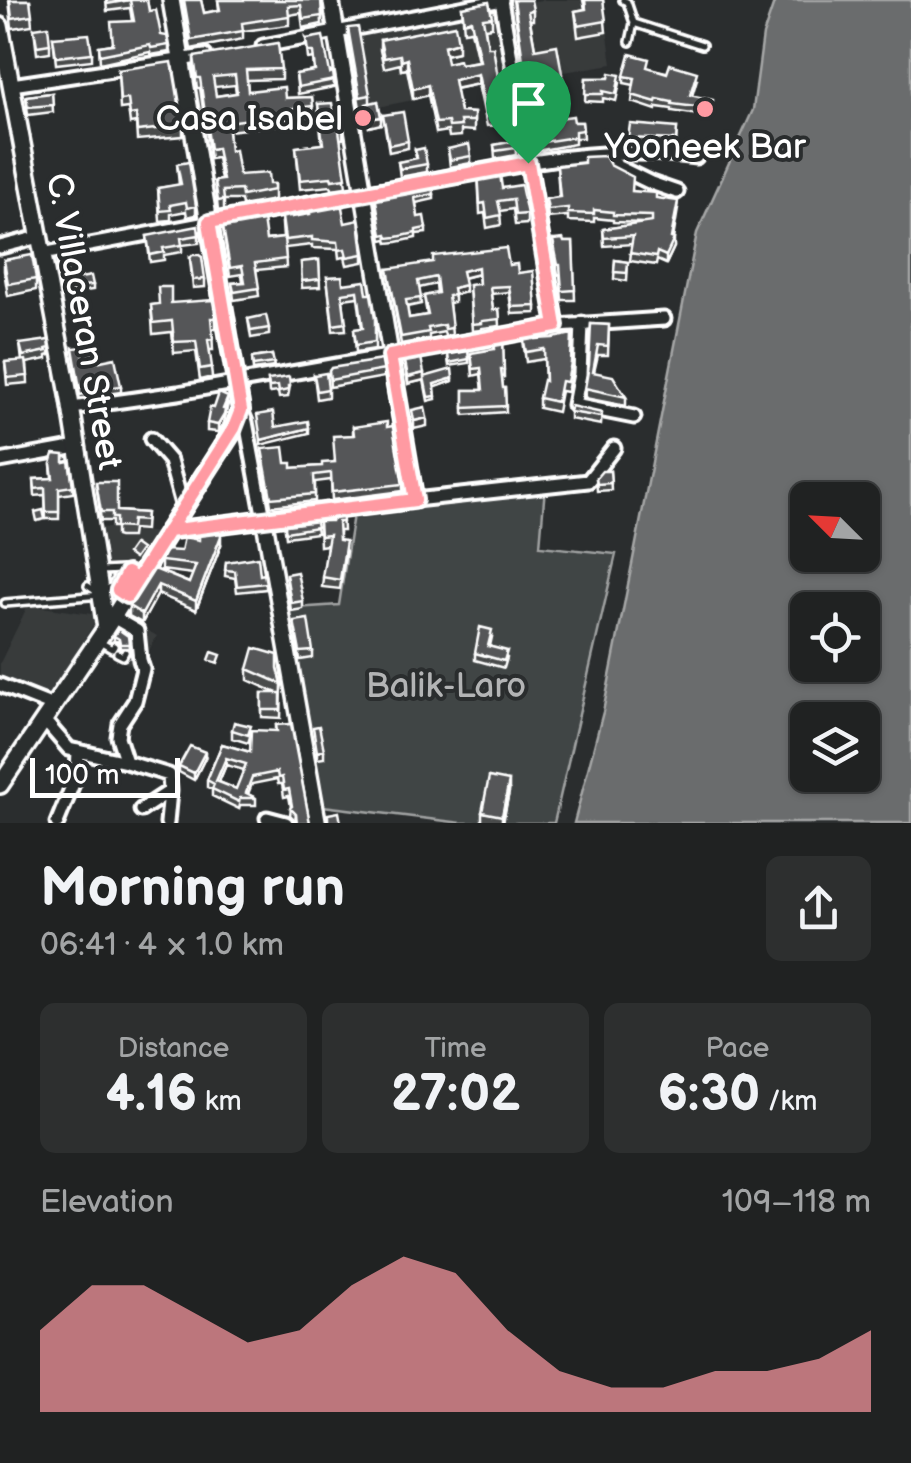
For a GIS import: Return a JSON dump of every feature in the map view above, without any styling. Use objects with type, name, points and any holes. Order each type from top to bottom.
[{"type":"main road","points":[[0,785],[49,713],[120,638],[128,574],[168,531],[234,428],[241,410],[171,0]]},
{"type":"main road","name":"C. Villaceran Street","points":[[0,26],[72,408],[98,572],[96,590],[120,638]]},
{"type":"street","points":[[331,0],[415,500]]},
{"type":"street","points":[[259,46],[501,0],[556,326]]},
{"type":"street","points":[[12,85],[220,53]]},
{"type":"street","points":[[0,247],[40,246],[209,222],[528,163],[662,152],[696,157]]},
{"type":"street","points":[[612,154],[616,166],[677,192]]},
{"type":"street","points":[[72,408],[556,326],[664,320]]},
{"type":"street","points":[[582,323],[574,405],[634,417]]},
{"type":"street","points":[[241,410],[318,823]]},
{"type":"street","points":[[151,439],[170,461],[183,508]]},
{"type":"street","points":[[0,461],[77,447]]},
{"type":"street","points":[[168,531],[588,481],[614,448]]},
{"type":"street","points":[[120,638],[143,669],[135,700],[120,724],[118,737],[126,762]]},
{"type":"street","points":[[0,685],[49,713],[69,750],[169,775],[166,823]]},
{"type":"street","points":[[30,741],[47,736],[60,739]]},
{"type":"street","points":[[111,758],[122,748]]},
{"type":"street","points":[[57,823],[76,774],[78,751]]},
{"type":"street","points":[[141,810],[170,791]]},
{"type":"street","points":[[267,818],[286,823]]},
{"type":"lane","points":[[623,0],[628,2],[634,23],[630,42]]},
{"type":"lane","points":[[634,23],[702,46]]},
{"type":"lane","points":[[98,572],[128,574]]},
{"type":"lane","points":[[4,604],[112,588],[128,574]]},
{"type":"shaded area","points":[[541,0],[603,0],[612,64],[518,80],[506,6]]},
{"type":"shaded area","points":[[775,0],[911,0],[911,823],[574,823],[603,712],[697,233],[753,110],[763,35]]},
{"type":"shaded area","points":[[495,8],[507,81],[354,112],[341,37]]},
{"type":"shaded area","points":[[97,527],[161,533],[109,609]]},
{"type":"shaded area","points":[[28,605],[99,615],[49,697],[0,679],[0,663]]},
{"type":"shaded area","points":[[118,613],[157,636],[138,670],[99,647]]},
{"type":"green space","name":"Balik-Laro","points":[[545,487],[540,546],[616,554],[554,823],[462,823],[315,805],[280,609],[339,605],[354,508]]},
{"type":"building","points":[[10,0],[30,0],[32,15],[12,18]]},
{"type":"building","points":[[130,0],[147,0],[149,11],[156,10],[161,35],[167,36],[169,45],[100,55],[99,46],[113,44],[111,22],[134,21]]},
{"type":"building","points":[[184,0],[201,0],[204,13],[220,10],[218,0],[321,0],[322,16],[303,19],[301,5],[288,6],[289,16],[242,23],[243,31],[191,40]]},
{"type":"building","points":[[514,0],[531,0],[533,10],[528,11],[535,49],[557,45],[563,79],[532,85],[529,66],[524,67]]},
{"type":"building","points":[[585,0],[603,0],[606,21],[578,26],[575,11],[586,9]]},
{"type":"building","points":[[489,2],[492,17],[483,18],[488,47],[493,47],[498,77],[504,76],[507,90],[507,99],[501,100],[502,115],[487,116],[478,74],[454,80],[460,112],[474,113],[474,121],[460,121],[461,126],[449,127],[448,122],[436,123],[428,85],[413,89],[407,59],[401,61],[400,55],[384,58],[380,40],[455,25],[458,42],[444,46],[447,63],[480,61],[471,20],[464,22],[462,7]]},
{"type":"building","points":[[48,26],[50,44],[37,46],[34,28]]},
{"type":"building","points":[[358,27],[370,95],[360,97],[348,28]]},
{"type":"building","points":[[89,34],[92,53],[56,57],[53,37]]},
{"type":"building","points":[[323,36],[334,80],[298,87],[296,74],[315,71],[313,52],[308,52],[306,39]]},
{"type":"building","points":[[278,43],[281,69],[246,70],[248,91],[284,87],[285,98],[312,97],[313,106],[286,109],[287,114],[227,122],[230,151],[235,150],[239,175],[268,173],[274,190],[242,196],[241,190],[223,191],[224,200],[218,201],[215,181],[223,180],[217,148],[210,149],[194,57]],"holes":[[[235,75],[237,93],[216,96],[213,77]]]},
{"type":"building","points":[[630,54],[649,59],[647,67],[667,73],[670,64],[697,72],[690,95],[713,100],[712,109],[632,95],[635,78],[624,76]]},
{"type":"building","points":[[172,62],[183,126],[137,131],[136,114],[130,115],[128,99],[120,100],[118,70]]},
{"type":"building","points":[[610,73],[620,75],[616,94],[585,94],[586,78],[609,78]]},
{"type":"building","points":[[536,90],[539,107],[550,106],[551,119],[573,116],[574,122],[582,122],[583,130],[575,131],[575,137],[536,143],[527,92]]},
{"type":"building","points":[[52,93],[53,105],[28,107],[26,96]]},
{"type":"building","points":[[378,101],[381,117],[369,119],[366,104]]},
{"type":"building","points":[[332,103],[335,122],[342,121],[343,130],[339,130],[346,178],[300,180],[296,147],[323,144],[318,104]]},
{"type":"building","points":[[403,112],[408,141],[389,145],[383,115]]},
{"type":"building","points":[[630,124],[677,128],[676,140],[628,138]]},
{"type":"building","points":[[515,141],[516,148],[495,151],[494,145]]},
{"type":"building","points":[[469,144],[471,156],[450,160],[448,149]]},
{"type":"building","points":[[424,148],[427,164],[400,169],[398,162],[417,158],[415,150]]},
{"type":"building","points":[[605,156],[610,165],[633,177],[632,191],[656,193],[656,198],[678,201],[671,238],[674,239],[666,256],[657,252],[656,257],[630,253],[633,236],[604,238],[603,229],[652,222],[652,216],[613,215],[594,210],[594,214],[568,213],[568,208],[548,210],[546,199],[560,197],[557,166],[584,163],[584,157]]},
{"type":"building","points":[[189,162],[196,206],[187,208],[186,202],[160,211],[158,188],[181,184],[177,164]]},
{"type":"building","points":[[499,167],[502,188],[521,185],[527,214],[515,215],[513,199],[498,201],[501,215],[487,218],[485,203],[480,204],[478,171]]},
{"type":"building","points":[[433,187],[434,194],[415,198],[418,217],[424,216],[426,228],[397,237],[382,235],[375,195]]},
{"type":"building","points":[[341,202],[345,223],[359,220],[363,254],[347,257],[345,249],[339,250],[338,242],[312,237],[285,240],[281,210],[290,208],[292,217],[310,214],[308,205]]},
{"type":"building","points":[[235,219],[235,223],[263,219],[266,240],[284,238],[286,259],[255,263],[259,288],[234,292],[232,283],[245,282],[242,266],[230,268],[222,221]]},
{"type":"building","points":[[198,226],[199,235],[181,238],[182,245],[150,255],[147,236]]},
{"type":"building","points":[[553,240],[573,242],[575,290],[562,291]]},
{"type":"building","points":[[506,248],[509,265],[517,264],[518,273],[533,271],[536,306],[512,307],[509,286],[490,287],[493,310],[499,309],[500,319],[472,324],[469,285],[479,284],[478,267],[462,271],[465,285],[453,288],[454,295],[448,296],[452,328],[445,329],[444,325],[401,337],[388,269],[433,262],[433,256]],"holes":[[[436,277],[438,293],[424,296],[428,315],[409,318],[406,300],[421,298],[418,281]]]},
{"type":"building","points":[[32,255],[36,279],[8,284],[4,260]]},
{"type":"building","points":[[192,255],[202,257],[205,279],[193,280]]},
{"type":"building","points":[[64,258],[70,280],[91,276],[93,285],[62,288],[56,259]]},
{"type":"building","points":[[319,260],[320,279],[302,281],[301,262]]},
{"type":"building","points":[[615,260],[628,262],[627,273],[614,272]]},
{"type":"building","points":[[342,276],[343,284],[365,281],[367,294],[371,294],[375,342],[356,345],[354,329],[363,328],[358,291],[342,293],[346,323],[333,325],[327,277]]},
{"type":"building","points":[[158,287],[171,287],[171,303],[213,300],[216,318],[211,318],[213,339],[208,340],[212,367],[200,369],[196,341],[174,342],[172,321],[153,323],[151,305],[159,304]]},
{"type":"building","points":[[266,315],[269,328],[251,331],[248,319]]},
{"type":"building","points":[[591,324],[609,325],[608,346],[598,345],[593,372],[613,376],[626,397],[585,388]]},
{"type":"building","points":[[534,330],[536,339],[572,334],[567,382],[561,381],[557,402],[539,398],[545,381],[544,349],[526,352],[522,332]]},
{"type":"building","points":[[503,339],[501,370],[506,406],[464,408],[464,390],[483,390],[481,368],[473,369],[471,353],[495,349],[494,340]]},
{"type":"building","points":[[49,340],[47,351],[23,356],[20,344]]},
{"type":"building","points":[[83,347],[84,357],[94,354],[96,362],[115,358],[121,386],[107,388],[106,375],[89,377],[90,388],[80,389],[73,348]]},
{"type":"building","points":[[468,351],[469,359],[449,363],[448,354]]},
{"type":"building","points":[[420,352],[424,373],[408,377],[404,356]]},
{"type":"building","points":[[272,355],[274,363],[253,366],[252,358]]},
{"type":"building","points":[[26,360],[28,376],[7,378],[5,362]]},
{"type":"building","points":[[382,360],[384,370],[330,380],[331,368]]},
{"type":"building","points":[[452,369],[453,378],[434,384],[436,396],[428,397],[424,377]]},
{"type":"building","points":[[326,373],[328,389],[317,391],[314,375]]},
{"type":"building","points":[[289,377],[288,390],[279,392],[278,386],[269,387],[268,380]]},
{"type":"building","points":[[219,393],[228,397],[224,415],[218,425],[207,423],[210,407],[214,408]]},
{"type":"building","points":[[571,406],[602,413],[601,417],[570,412]]},
{"type":"building","points":[[425,407],[427,418],[414,421],[412,410]]},
{"type":"building","points":[[273,412],[275,427],[308,421],[309,428],[261,440],[257,415]]},
{"type":"building","points":[[387,422],[387,427],[393,426],[403,484],[332,492],[331,473],[314,475],[315,494],[271,498],[262,449],[284,447],[286,463],[292,463],[292,468],[322,466],[335,462],[333,436],[354,435],[353,427]]},
{"type":"building","points":[[54,454],[64,455],[64,462],[69,461],[73,486],[59,488],[59,512],[46,512],[45,488],[35,489],[34,479],[53,478]]},
{"type":"building","points":[[602,471],[610,471],[611,483],[597,484],[596,478]]},
{"type":"building","points":[[96,482],[117,482],[117,511],[146,513],[145,521],[132,520],[131,528],[116,527],[112,512],[101,512]]},
{"type":"building","points":[[43,510],[45,519],[37,521],[35,512]]},
{"type":"building","points":[[342,510],[339,540],[346,541],[340,580],[322,577],[329,535],[320,536],[319,521],[331,521],[331,512]]},
{"type":"building","points":[[315,518],[317,527],[286,532],[284,522]]},
{"type":"building","points":[[220,530],[196,601],[158,585],[142,614],[129,606],[152,568],[189,583],[196,565],[161,561],[164,550],[181,551],[184,537],[199,540],[199,532]]},
{"type":"building","points":[[134,544],[141,549],[134,559],[127,554]]},
{"type":"building","points":[[258,557],[260,575],[264,574],[266,583],[237,586],[235,571],[225,570],[226,562]]},
{"type":"building","points":[[297,572],[303,601],[291,603],[286,574]]},
{"type":"building","points":[[308,619],[313,651],[300,652],[294,621]]},
{"type":"building","points":[[480,627],[492,630],[488,646],[507,651],[504,661],[475,653]]},
{"type":"building","points":[[118,629],[128,636],[129,644],[120,644],[114,636]]},
{"type":"building","points":[[254,648],[278,655],[282,684],[248,669]]},
{"type":"building","points":[[212,652],[221,655],[218,663],[209,660]]},
{"type":"building","points":[[262,693],[281,693],[281,710],[262,710]]},
{"type":"building","points":[[234,722],[251,726],[248,735],[232,730]]},
{"type":"building","points":[[291,724],[310,823],[297,823],[290,808],[289,789],[284,790],[277,772],[252,777],[246,793],[256,798],[240,798],[239,802],[212,789],[214,784],[207,780],[222,744],[250,752],[251,730],[277,731],[276,725]],"holes":[[[226,758],[246,764],[236,789],[216,781]]]},
{"type":"building","points":[[319,726],[324,750],[317,752],[313,727]]},
{"type":"building","points":[[190,746],[205,752],[194,773],[179,766]]},
{"type":"building","points":[[489,777],[509,781],[502,816],[482,812]]},
{"type":"building","points":[[339,812],[341,823],[325,823],[328,814]]},
{"type":"place","name":"Yooneek Bar","points":[[705,109]]},
{"type":"place","name":"Casa Isabel","points":[[363,118]]},
{"type":"route","points":[[528,163],[209,222],[241,410],[234,428],[168,531],[127,596],[118,590],[127,573],[137,580],[168,531],[415,500],[390,356],[556,326],[528,163]]}]
